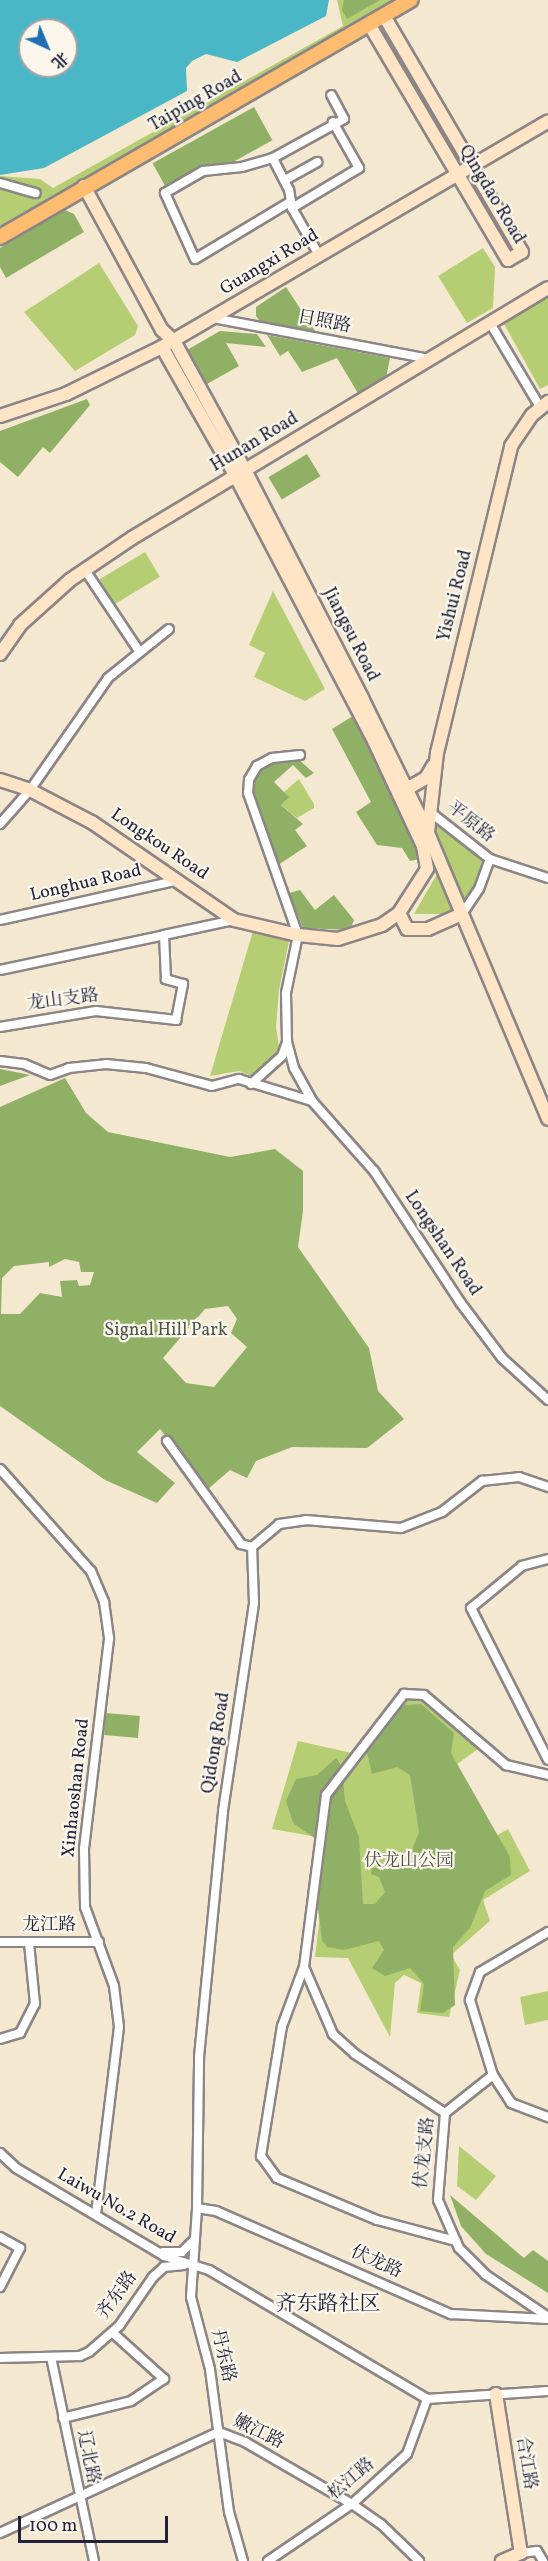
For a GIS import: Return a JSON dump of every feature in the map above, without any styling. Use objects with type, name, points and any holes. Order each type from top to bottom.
[{"type":"main road","name":"Taiping Road","points":[[0,237],[84,186],[411,0]]},
{"type":"main road","name":"Qingdao Road","points":[[369,24],[508,260],[522,252],[384,16]]},
{"type":"main road","points":[[385,51],[399,43]]},
{"type":"main road","name":"Guangxi Road","points":[[0,416],[66,394],[174,341],[548,121]]},
{"type":"main road","points":[[437,141],[452,132]]},
{"type":"main road","name":"Jiangsu Road","points":[[84,186],[162,330],[174,341],[374,741],[394,775],[423,846],[427,869]]},
{"type":"main road","name":"Hunan Road","points":[[0,654],[21,625],[85,570],[240,473],[548,288]]},
{"type":"main road","name":"Jiangsu Road","points":[[162,347],[240,473]]},
{"type":"main road","name":"Yishui Road","points":[[427,869],[428,833],[437,753],[511,446],[544,404]]},
{"type":"main road","points":[[394,775],[412,777],[426,769],[437,753]]},
{"type":"main road","points":[[405,786],[426,778],[437,753]]},
{"type":"main road","name":"Jiangsu Road","points":[[394,775],[405,786],[428,833],[548,1119]]},
{"type":"main road","name":"Longkou Road","points":[[0,780],[30,790],[93,823],[180,880],[234,920],[298,935],[338,939],[382,925]]},
{"type":"main road","points":[[382,925],[399,913],[427,869],[437,868],[445,874]]},
{"type":"main road","points":[[399,913],[407,929]]},
{"type":"main road","points":[[382,925],[407,929],[428,929],[462,914]]},
{"type":"main road","name":"合江路","points":[[496,2394],[521,2553]]},
{"type":"main road","points":[[502,2561],[521,2553]]},
{"type":"street","points":[[331,95],[344,118],[333,122],[273,158],[242,167],[203,171],[165,193],[195,259],[360,168],[333,122]]},
{"type":"street","points":[[273,158],[285,180],[291,205],[319,255]]},
{"type":"street","points":[[285,180],[317,162]]},
{"type":"street","points":[[0,183],[36,193]]},
{"type":"street","name":"日照路","points":[[213,318],[429,359]]},
{"type":"street","points":[[490,323],[544,404]]},
{"type":"street","points":[[85,570],[139,651]]},
{"type":"street","points":[[0,824],[30,790],[108,678],[169,629]]},
{"type":"street","points":[[298,935],[248,793],[249,780],[257,766],[272,758],[300,755]]},
{"type":"street","name":"平原路","points":[[430,812],[490,860]]},
{"type":"street","points":[[462,914],[479,889],[490,860],[548,878]]},
{"type":"street","name":"Longhua Road","points":[[0,920],[180,880]]},
{"type":"street","points":[[0,970],[234,920]]},
{"type":"street","name":"龙山支路","points":[[0,1027],[96,1011],[176,1020],[183,984],[166,980],[164,935]]},
{"type":"street","name":"Longshan Road","points":[[298,935],[286,993],[287,1042],[294,1068],[312,1101],[374,1171],[460,1302],[502,1358],[548,1401]]},
{"type":"street","points":[[251,1084],[282,1056],[287,1042]]},
{"type":"street","points":[[0,1061],[24,1064],[50,1075],[69,1068],[106,1064],[146,1068],[212,1086],[239,1079],[312,1101]]},
{"type":"street","points":[[166,1441],[241,1544],[252,1547],[279,1524],[306,1520],[401,1528],[442,1512],[482,1481],[519,1477],[548,1487]]},
{"type":"street","name":"Xinhaoshan Road","points":[[0,1469],[7,1472],[91,1571],[104,1602],[109,1639],[84,1849],[85,1907],[114,1986],[119,2027],[96,2214]]},
{"type":"street","name":"Qidong Road","points":[[194,2265],[198,2208],[199,2057],[223,1811],[254,1603],[252,1547]]},
{"type":"street","points":[[548,1559],[522,1566],[471,1608],[548,1761]]},
{"type":"street","points":[[456,2241],[377,2220],[277,2178],[261,2156],[282,2026],[304,1967],[326,1794],[404,1694],[424,1695],[506,1765],[548,1774]]},
{"type":"street","points":[[548,1932],[480,1972],[470,2000],[493,2074],[510,2103],[548,2117]]},
{"type":"street","name":"龙江路","points":[[0,1942],[99,1942]]},
{"type":"street","points":[[0,2039],[20,2033],[36,2004],[28,1943]]},
{"type":"street","points":[[304,1967],[333,2034],[355,2054],[445,2112]]},
{"type":"street","name":"伏龙支路","points":[[493,2074],[445,2112],[438,2200],[456,2241],[486,2275],[548,2318]]},
{"type":"street","name":"Laiwu No.2 Road","points":[[0,2152],[16,2168],[151,2248],[209,2270],[427,2399]]},
{"type":"street","name":"伏龙路","points":[[198,2208],[216,2211],[451,2314],[548,2318]]},
{"type":"street","points":[[0,2237],[20,2248],[0,2287]]},
{"type":"street","points":[[151,2248],[182,2252],[195,2239]]},
{"type":"street","points":[[151,2248],[160,2263],[153,2277]]},
{"type":"street","name":"齐东路","points":[[0,2358],[80,2356],[113,2333],[153,2277],[164,2267],[194,2265]]},
{"type":"street","name":"丹东路","points":[[194,2265],[192,2304],[210,2369],[229,2512],[243,2561]]},
{"type":"street","points":[[63,2418],[130,2401],[164,2379],[113,2333]]},
{"type":"street","name":"辽北路","points":[[51,2357],[78,2498],[94,2561]]},
{"type":"street","points":[[427,2399],[548,2391]]},
{"type":"street","name":"松江路","points":[[268,2561],[352,2504],[407,2454],[427,2399]]},
{"type":"street","name":"嫩江路","points":[[0,2533],[219,2432],[245,2442],[352,2504],[381,2524],[419,2561]]},
{"type":"street","points":[[521,2553],[537,2551],[543,2561]]},
{"type":"green space","points":[[337,0],[404,0],[0,228],[0,176],[40,179],[53,188],[343,26]]},
{"type":"green space","points":[[344,0],[380,0],[347,19],[342,10]]},
{"type":"green space","points":[[254,107],[272,140],[171,196],[153,163]]},
{"type":"green space","points":[[65,210],[74,214],[84,232],[6,278],[0,267],[0,248]]},
{"type":"green space","points":[[483,248],[495,267],[493,308],[467,323],[438,276]]},
{"type":"green space","points":[[99,263],[138,326],[135,335],[75,371],[24,312]]},
{"type":"green space","points":[[286,287],[317,334],[261,323],[256,316],[256,307]]},
{"type":"green space","points":[[548,296],[548,385],[540,389],[503,322]]},
{"type":"green space","points":[[220,331],[257,334],[266,347],[226,343],[239,366],[207,384],[187,350]]},
{"type":"green space","points":[[267,335],[390,358],[386,378],[359,395],[337,358],[302,372],[288,351],[280,356]]},
{"type":"green space","points":[[87,399],[90,405],[50,453],[43,447],[18,477],[0,462],[0,431]]},
{"type":"green space","points":[[307,454],[320,476],[282,499],[268,477]]},
{"type":"green space","points":[[145,552],[160,577],[115,604],[100,579]]},
{"type":"green space","points":[[273,591],[325,689],[305,701],[254,677],[265,653],[249,645]]},
{"type":"green space","points":[[356,714],[419,836],[420,859],[410,861],[402,848],[377,845],[356,812],[371,802],[332,729]]},
{"type":"green space","points":[[298,759],[314,773],[306,778],[293,765],[274,782],[289,797],[281,805],[303,824],[295,830],[307,846],[278,865],[254,796],[254,784],[260,770],[274,761]]},
{"type":"green space","points":[[299,779],[314,804],[314,808],[297,818],[281,805],[288,797],[284,792]]},
{"type":"green space","points":[[437,823],[486,860],[463,907],[432,836]]},
{"type":"green space","points":[[437,874],[454,914],[414,914]]},
{"type":"green space","points":[[300,890],[315,910],[334,895],[354,920],[350,930],[303,928],[289,893]]},
{"type":"green space","points":[[253,931],[289,941],[279,990],[276,1028],[280,1052],[254,1077],[239,1071],[210,1076]]},
{"type":"green space","points":[[0,1069],[30,1075],[0,1086]]},
{"type":"green space","name":"Signal Hill Park","points":[[65,1078],[86,1113],[108,1132],[230,1157],[275,1149],[303,1171],[303,1211],[298,1247],[369,1348],[378,1391],[404,1419],[367,1448],[292,1447],[256,1461],[247,1478],[230,1470],[207,1490],[160,1429],[137,1452],[175,1483],[157,1503],[105,1480],[0,1406],[0,1107]],"holes":[[[65,1259],[79,1262],[81,1272],[94,1272],[90,1285],[79,1286],[77,1280],[60,1281],[62,1297],[40,1293],[20,1314],[1,1314],[2,1278],[14,1266],[49,1262],[49,1267]],[[228,1306],[237,1319],[231,1333],[247,1347],[214,1387],[186,1383],[163,1358],[205,1309]]]},
{"type":"green space","name":"伏龙山公园","points":[[413,1691],[482,1746],[453,1767],[491,1839],[508,1829],[530,1871],[483,1900],[490,1921],[451,1955],[460,1970],[449,2017],[417,2013],[421,1983],[404,1975],[395,1983],[390,2037],[348,1958],[315,1957],[329,1839],[272,1829],[298,1741],[352,1753]]},
{"type":"green space","name":"伏龙山公园","points":[[421,1704],[454,1733],[451,1753],[510,1857],[511,1875],[485,1891],[470,1928],[453,1947],[455,2005],[443,2013],[420,2011],[424,1984],[410,1968],[385,1976],[372,1968],[384,1950],[379,1941],[344,1950],[327,1947],[322,1940],[316,1893],[320,1842],[293,1823],[286,1801],[296,1779],[317,1775],[336,1758],[342,1767],[345,1801],[359,1837],[363,1904],[375,1904],[385,1892],[379,1877],[371,1874],[372,1868],[405,1868],[419,1832],[410,1775],[397,1767],[372,1774],[367,1753],[404,1705]]},
{"type":"green space","points":[[106,1713],[140,1716],[138,1738],[104,1735]]},
{"type":"green space","points":[[548,1991],[548,2020],[525,2025],[520,1997]]},
{"type":"green space","points":[[459,2146],[496,2176],[476,2200],[457,2186]]},
{"type":"green space","points":[[450,2195],[524,2258],[533,2250],[548,2261],[548,2293],[486,2254],[461,2226]]},
{"type":"water","points":[[0,0],[329,0],[326,16],[237,62],[206,54],[192,61],[186,68],[187,91],[44,168],[0,175]]},
{"type":"district","name":"齐东路社区","points":[[328,2305]]}]
